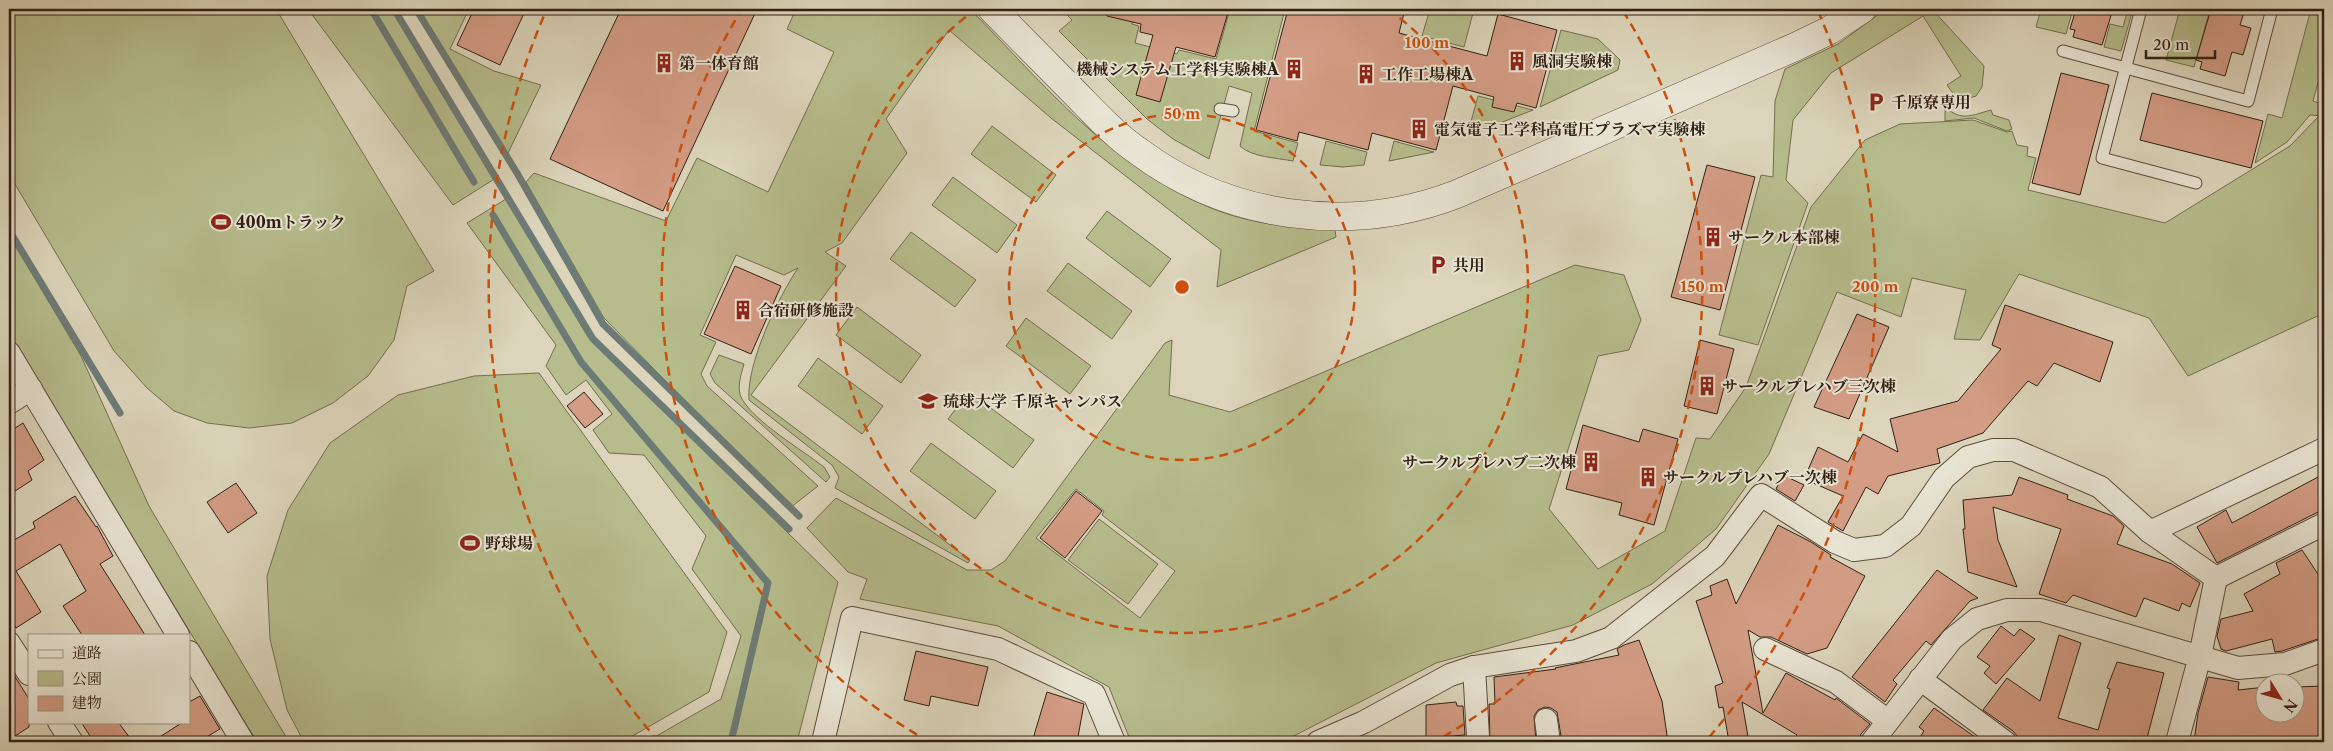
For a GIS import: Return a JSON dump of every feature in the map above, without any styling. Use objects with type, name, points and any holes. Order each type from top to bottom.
[{"type":"street","points":[[992,9],[1114,132],[1173,175],[1206,191],[1247,204],[1291,213],[1332,217],[1391,213],[1427,205],[1457,194],[1802,44],[1830,30],[1862,9]]},
{"type":"street","points":[[9,353],[177,634]]},
{"type":"street","points":[[9,403],[30,390]]},
{"type":"street","points":[[2150,532],[2324,449]]},
{"type":"street","points":[[1318,742],[1364,722],[1450,675],[1474,667],[1576,651],[1611,638],[1715,556],[1761,495],[1836,542],[1854,550],[1885,546],[1911,526],[1944,478],[1968,457],[1993,450],[2014,450],[2100,487],[2150,532],[2216,578]]},
{"type":"street","points":[[2216,578],[2324,524]]},
{"type":"street","points":[[2177,742],[2200,656],[2216,578]]},
{"type":"street","points":[[1872,742],[1952,639],[1977,619],[2007,610],[2041,610],[2238,668],[2285,664],[2324,650]]},
{"type":"street","points":[[822,742],[852,618],[998,649],[1094,694],[1114,742]]},
{"type":"street","points":[[9,643],[28,672]]},
{"type":"street","points":[[1765,648],[1836,682],[1888,721]]},
{"type":"street","points":[[190,654],[243,742]]},
{"type":"street","points":[[1474,667],[1478,737]]},
{"type":"street","points":[[1920,679],[2005,742]]},
{"type":"street","points":[[1546,720],[1549,742]]},
{"type":"street","points":[[60,724],[72,742]]},
{"type":"lane","points":[[2142,9],[2102,158],[2196,183]]},
{"type":"lane","points":[[2063,52],[2248,101],[2272,9]]},
{"type":"lane","points":[[1220,109],[1233,111]]},
{"type":"green space","name":"400mトラック","points":[[9,9],[276,9],[434,271],[407,286],[394,340],[368,376],[333,403],[292,423],[249,428],[207,423],[174,411],[147,388],[114,351],[9,174]]},
{"type":"green space","points":[[308,9],[392,9],[496,178],[453,205]]},
{"type":"green space","points":[[416,9],[469,9],[450,49],[494,71],[541,85],[507,155]]},
{"type":"green space","points":[[796,9],[970,9],[1081,122],[1142,171],[1175,191],[1211,208],[1241,218],[1272,224],[1335,230],[1336,237],[1217,287],[1221,250],[1051,118],[949,30],[886,119],[907,153],[842,243],[825,252],[846,266],[751,395],[970,560],[968,563],[835,488],[839,477],[832,465],[749,400],[749,385],[758,350],[781,296],[798,268],[784,275],[736,255],[700,335],[716,342],[701,374],[707,386],[818,486],[790,508],[604,318],[526,182],[534,173],[666,221],[697,158],[768,192],[834,52],[787,29]]},
{"type":"green space","points":[[1061,9],[1136,9],[1132,24],[1139,26],[1135,43],[1177,54],[1179,50],[1216,59],[1230,9],[1285,9],[1254,131],[1298,143],[1293,161],[1257,155],[1240,146],[1252,93],[1229,86],[1209,159],[1173,139],[1147,119],[1059,31],[1072,20]]},
{"type":"green space","points":[[1430,9],[1474,9],[1464,47],[1422,36]]},
{"type":"green space","points":[[1886,9],[1932,9],[1984,66],[1982,87],[1976,96],[1966,99],[1955,96],[1947,85],[1961,76],[1923,16],[1831,73],[1793,120],[1786,180],[1808,203],[1758,345],[1719,335],[1761,175],[1773,177],[1775,101],[1785,69],[1838,44]]},
{"type":"green space","points":[[2041,9],[2073,9],[2066,34],[2036,27]]},
{"type":"green space","points":[[2128,9],[2133,9],[2121,51],[2104,47],[2110,24],[2123,27]]},
{"type":"green space","points":[[2180,9],[2210,9],[2194,67],[2166,60]]},
{"type":"green space","points":[[2311,9],[2324,9],[2324,60],[2313,101],[2324,105],[2324,116],[2310,115],[2287,142],[2255,163],[2268,114],[2282,118]]},
{"type":"green space","points":[[1561,30],[1598,39],[1620,60],[1618,70],[1540,107]]},
{"type":"green space","points":[[1478,96],[1533,110],[1467,136]]},
{"type":"green space","points":[[1945,107],[1951,112],[1962,116],[1991,110],[1993,115],[2009,120],[2012,129],[2007,131],[1974,118],[1945,121]]},
{"type":"green space","points":[[2318,117],[2324,118],[2324,313],[2188,376],[2149,318],[2019,274],[1980,340],[1954,339],[1966,290],[1912,278],[1901,317],[1837,292],[1769,454],[1716,529],[1652,584],[1573,625],[1436,663],[1282,742],[1131,742],[1109,687],[998,626],[860,599],[867,579],[848,572],[807,528],[836,498],[967,570],[991,570],[1005,561],[1165,343],[1172,340],[1169,395],[1230,412],[1575,265],[1624,275],[1641,320],[1629,350],[1598,356],[1549,509],[1598,569],[1665,531],[1696,438],[1710,439],[1746,387],[1811,207],[1865,140],[1900,124],[1973,120],[2007,132],[2012,131],[2017,145],[2028,147],[2027,156],[2036,158],[2028,190],[2165,223],[2290,146]],"holes":[[[1076,489],[1104,511],[1102,515],[1175,571],[1140,618],[1036,538]]]},
{"type":"green space","points":[[992,126],[1056,175],[1036,202],[971,154]]},
{"type":"green space","points":[[1326,141],[1367,152],[1364,165],[1343,167],[1320,165]]},
{"type":"green space","points":[[1394,141],[1434,152],[1389,161]]},
{"type":"green space","points":[[953,177],[1017,225],[997,253],[932,205]]},
{"type":"green space","points":[[506,199],[588,337],[838,582],[797,742],[646,742],[721,699],[741,636],[692,569],[706,536],[644,455],[609,453],[593,430],[612,414],[586,380],[566,395],[546,366],[556,345],[467,223]]},
{"type":"green space","points":[[1107,211],[1171,259],[1150,287],[1086,238]]},
{"type":"green space","points":[[911,232],[976,280],[955,307],[890,259]]},
{"type":"green space","points":[[9,235],[81,356],[149,506],[289,742],[257,742],[9,335]]},
{"type":"green space","points":[[1068,263],[1132,311],[1112,339],[1047,291]]},
{"type":"green space","points":[[857,307],[921,355],[901,383],[836,335]]},
{"type":"green space","points":[[1026,318],[1091,366],[1070,394],[1006,346]]},
{"type":"green space","points":[[719,355],[744,364],[739,386],[740,395],[748,408],[768,426],[824,467],[830,477],[826,482],[715,383],[710,374]]},
{"type":"green space","points":[[818,358],[883,406],[862,434],[798,386]]},
{"type":"green space","name":"野球場","points":[[539,373],[727,632],[709,692],[622,742],[304,742],[287,710],[270,639],[267,576],[288,510],[330,443],[398,395],[474,376]]},
{"type":"green space","points":[[969,392],[1034,440],[1013,468],[948,419]]},
{"type":"green space","points":[[931,443],[996,491],[975,519],[910,471]]},
{"type":"green space","points":[[1099,519],[1158,564],[1128,604],[1068,560]]},
{"type":"building","points":[[474,9],[526,9],[500,65],[457,45]]},
{"type":"building","points":[[621,9],[757,9],[663,211],[550,159]]},
{"type":"building","points":[[1108,9],[1229,9],[1215,57],[1176,47],[1160,102],[1136,95],[1153,35],[1140,32],[1141,24],[1107,16]]},
{"type":"building","points":[[1288,9],[1405,9],[1399,33],[1487,56],[1498,14],[1557,30],[1536,108],[1517,103],[1514,112],[1492,107],[1494,97],[1453,86],[1436,150],[1372,133],[1368,150],[1299,132],[1297,141],[1256,130]]},
{"type":"building","points":[[2076,9],[2113,9],[2102,45],[2073,37],[2075,30],[2070,29]]},
{"type":"building","points":[[2211,9],[2245,9],[2240,25],[2251,28],[2243,55],[2232,52],[2225,76],[2200,69],[2202,62],[2196,60]]},
{"type":"building","points":[[2061,73],[2109,85],[2080,195],[2032,183]]},
{"type":"building","points":[[2152,93],[2263,121],[2251,168],[2140,140]]},
{"type":"building","name":"サークル本部棟","points":[[1707,165],[1755,177],[1720,310],[1671,297]]},
{"type":"building","name":"合宿研修施設","points":[[735,266],[781,286],[751,354],[704,334]]},
{"type":"building","points":[[2005,305],[2113,342],[2100,382],[2054,363],[2037,386],[2028,381],[1983,433],[1937,449],[1940,463],[1888,476],[1878,494],[1866,487],[1843,531],[1828,522],[1843,496],[1804,479],[1818,447],[1848,462],[1863,434],[1898,452],[1890,419],[1958,401],[2001,349],[1992,345]]},
{"type":"building","points":[[1857,314],[1889,327],[1849,419],[1814,407]]},
{"type":"building","name":"サークルプレハブ三次棟","points":[[1700,340],[1734,349],[1717,414],[1684,406]]},
{"type":"building","points":[[584,392],[603,414],[585,428],[567,406]]},
{"type":"building","points":[[23,423],[44,460],[28,471],[32,480],[9,495],[9,432]]},
{"type":"building","points":[[1583,425],[1639,442],[1643,429],[1678,439],[1654,525],[1619,515],[1622,503],[1566,489]]},
{"type":"building","points":[[1783,475],[1804,485],[1795,501],[1776,489]]},
{"type":"building","points":[[2019,477],[2068,495],[2067,499],[2113,516],[2124,526],[2117,544],[2172,564],[2200,583],[2190,607],[2182,603],[2179,611],[2144,598],[2136,617],[2073,595],[2066,603],[2039,594],[2061,529],[1993,507],[1998,540],[2017,587],[1968,572],[1963,529],[1965,529],[1963,500],[2012,495]]},
{"type":"building","points":[[2318,477],[2324,487],[2324,509],[2217,563],[2197,527],[2226,510],[2232,523]]},
{"type":"building","points":[[236,483],[257,513],[228,533],[207,502]]},
{"type":"building","points":[[1076,491],[1102,511],[1065,558],[1040,538]]},
{"type":"building","points":[[75,496],[97,526],[113,556],[100,564],[144,634],[81,634],[63,606],[86,591],[60,544],[16,571],[41,612],[16,628],[9,616],[9,543],[35,528],[33,522]]},
{"type":"building","points":[[1778,525],[1811,542],[1831,555],[1830,557],[1865,576],[1827,648],[1807,654],[1771,637],[1760,637],[1748,630],[1763,713],[1786,673],[1835,700],[1836,698],[1870,724],[1861,734],[1859,742],[1792,742],[1797,735],[1742,702],[1749,742],[1729,742],[1723,707],[1719,708],[1715,686],[1723,683],[1696,601],[1712,595],[1710,586],[1727,579],[1736,604]]},
{"type":"building","points":[[2302,550],[2324,583],[2324,637],[2275,652],[2272,639],[2226,651],[2221,649],[2217,636],[2221,619],[2253,611],[2244,594],[2280,574],[2276,563]]},
{"type":"building","points":[[1937,570],[1978,598],[1970,601],[1931,645],[1926,641],[1893,680],[1897,684],[1885,702],[1852,677]]},
{"type":"building","points":[[2001,626],[2014,636],[2020,629],[2035,639],[1996,684],[1984,673],[1990,666],[1977,657]]},
{"type":"building","points":[[2059,635],[2081,643],[2058,718],[2098,730],[2110,689],[2107,688],[2117,662],[2164,673],[2146,742],[2022,742],[2013,731],[1983,710],[2007,678],[2040,701]]},
{"type":"building","points":[[1639,640],[1662,701],[1668,742],[1640,742],[1639,737],[1608,742],[1562,742],[1557,712],[1545,707],[1538,710],[1534,716],[1536,742],[1490,742],[1489,704],[1495,704],[1494,677],[1556,669],[1619,655],[1617,649]]},
{"type":"building","points":[[916,651],[988,667],[978,706],[931,696],[929,706],[904,700]]},
{"type":"building","points":[[9,667],[28,697],[29,727],[9,740]]},
{"type":"building","points":[[2208,677],[2239,682],[2238,690],[2256,688],[2256,724],[2306,724],[2306,687],[2324,686],[2324,742],[2194,742],[2198,713]]},
{"type":"building","points":[[1047,692],[1084,704],[1077,742],[1032,742]]},
{"type":"building","points":[[200,696],[220,729],[198,742],[152,742],[180,724],[190,724],[190,701]]},
{"type":"building","points":[[1456,702],[1457,706],[1463,706],[1465,735],[1426,738],[1426,705]]},
{"type":"building","points":[[1934,708],[1982,742],[1917,742],[1924,731],[1919,727]]},
{"type":"building","points":[[82,724],[120,724],[133,742],[94,742]]},
{"type":"waterway","points":[[371,9],[474,182]]},
{"type":"waterway","points":[[394,9],[593,339],[789,529]]},
{"type":"waterway","points":[[416,9],[517,173],[603,324],[799,516]]},
{"type":"waterway","points":[[493,215],[581,362],[768,583],[731,742]]},
{"type":"waterway","points":[[9,230],[120,413]]},
{"type":"place","name":"風洞実験棟","points":[[1517,61]]},
{"type":"place","name":"第一体育館","points":[[664,63]]},
{"type":"place","name":"機械システム工学科実験棟A","points":[[1294,69]]},
{"type":"place","name":"工作工場棟A","points":[[1366,74]]},
{"type":"place","name":"千原寮専用","points":[[1876,102]]},
{"type":"place","name":"電気電子工学科高電圧プラズマ実験棟","points":[[1419,129]]},
{"type":"place","name":"400mトラック","points":[[221,222]]},
{"type":"place","name":"サークル本部棟","points":[[1713,237]]},
{"type":"place","name":"共用","points":[[1438,265]]},
{"type":"place","name":"合宿研修施設","points":[[743,310]]},
{"type":"place","name":"サークルプレハブ三次棟","points":[[1707,386]]},
{"type":"place","name":"琉球大学 千原キャンパス","points":[[928,401]]},
{"type":"place","name":"サークルプレハブ二次棟","points":[[1591,462]]},
{"type":"place","name":"サークルプレハブ一次棟","points":[[1648,477]]},
{"type":"place","name":"野球場","points":[[470,543]]}]
